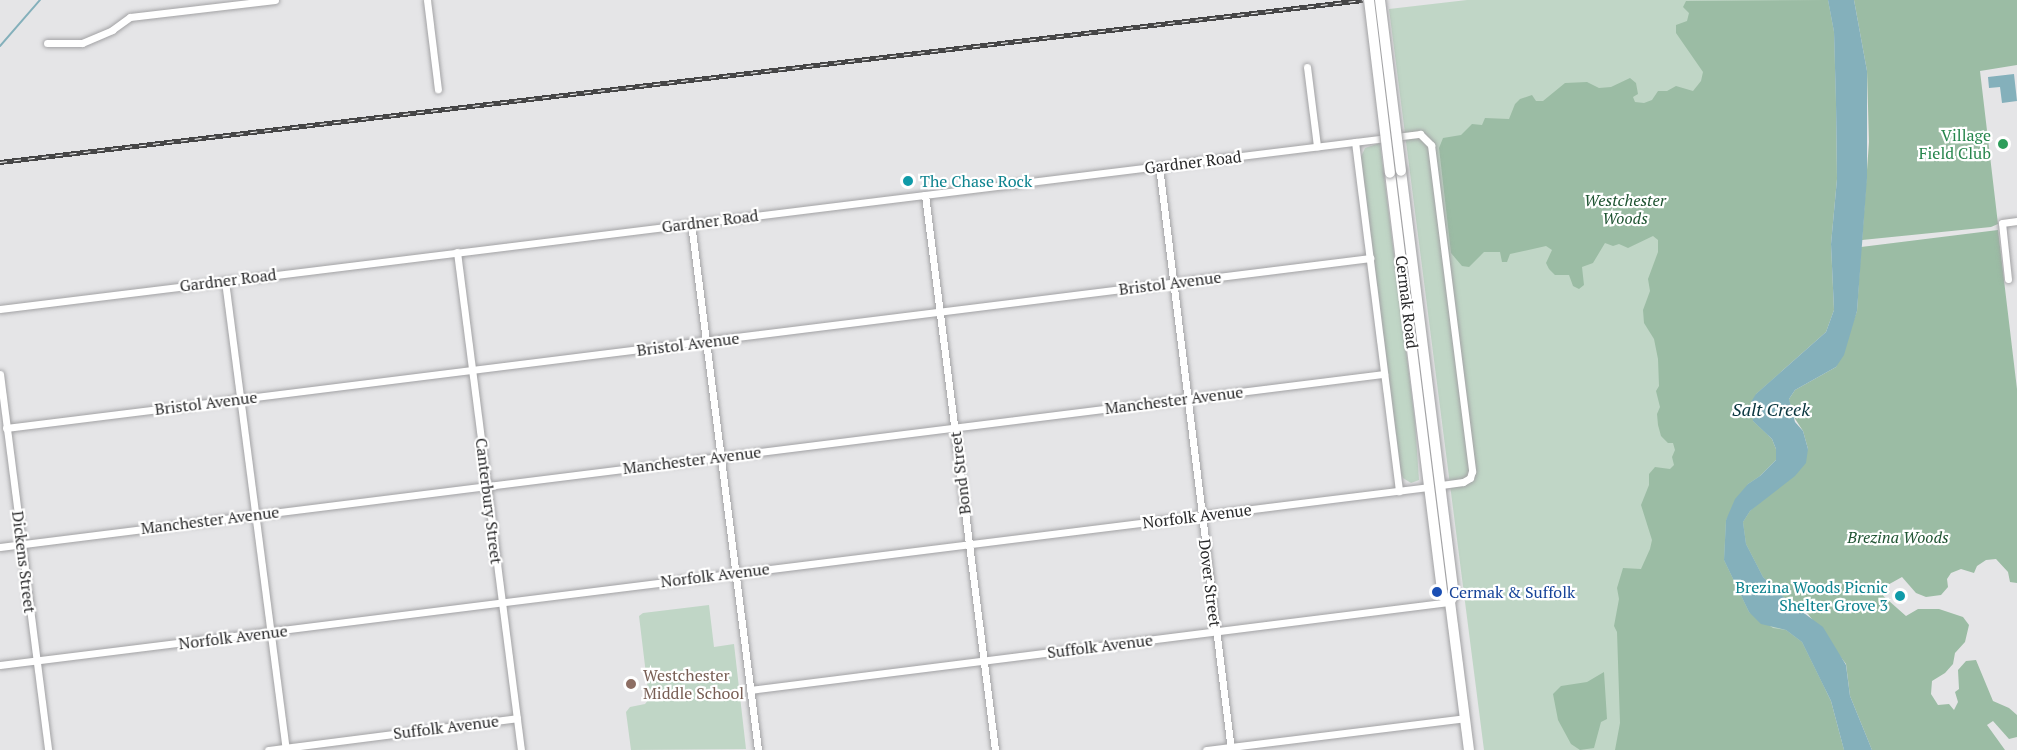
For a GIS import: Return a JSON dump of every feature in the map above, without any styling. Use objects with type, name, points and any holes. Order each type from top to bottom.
[{"type":"main road","name":"Cermak Road","points":[[1369,0],[1395,172],[1436,486],[1443,596],[1450,602],[1469,750]]},
{"type":"main road","name":"Cermak Road","points":[[1380,0],[1395,172]]},
{"type":"street","points":[[47,43],[82,43],[112,30],[130,17],[275,0]]},
{"type":"street","points":[[427,0],[438,89]]},
{"type":"street","points":[[1307,67],[1317,147]]},
{"type":"street","name":"Gardner Road","points":[[0,309],[1420,134],[1431,145],[1472,471],[1470,478],[1463,482],[1436,486]]},
{"type":"street","name":"Cermak Road","points":[[1355,142],[1399,491]]},
{"type":"street","name":"Dover Street","points":[[1159,166],[1231,749]]},
{"type":"street","name":"Bond Street","points":[[925,195],[995,750]]},
{"type":"street","points":[[2008,279],[2002,223],[2017,221]]},
{"type":"street","points":[[691,224],[758,750]]},
{"type":"street","name":"Canterbury Street","points":[[457,252],[521,750]]},
{"type":"street","name":"Bristol Avenue","points":[[6,428],[1370,258]]},
{"type":"street","points":[[225,281],[285,749]]},
{"type":"street","name":"Dickens Street","points":[[0,374],[48,750]]},
{"type":"street","name":"Manchester Avenue","points":[[0,547],[1384,374]]},
{"type":"street","name":"Norfolk Avenue","points":[[0,665],[1436,486]]},
{"type":"street","name":"Suffolk Avenue","points":[[750,690],[1450,602]]},
{"type":"street","name":"Suffolk Avenue","points":[[268,750],[517,718]]},
{"type":"street","points":[[1206,750],[1231,749],[1465,718]]},
{"type":"green space","name":"Westchester Woods","points":[[1467,0],[1828,0],[1834,32],[1836,104],[1760,476],[1844,750],[1484,750],[1389,9]]},
{"type":"green space","points":[[1828,0],[1834,32],[1836,104],[1837,179],[1831,244],[1834,310],[1826,332],[1756,394],[1753,421],[1772,439],[1776,449],[1776,460],[1748,484],[1726,520],[1724,560],[1749,612],[1773,628],[1786,630],[1802,642],[1831,701],[1844,750],[1615,750],[1620,723],[1617,632],[1614,626],[1619,599],[1617,588],[1623,568],[1641,569],[1650,549],[1652,540],[1641,505],[1649,485],[1649,474],[1655,467],[1670,469],[1674,465],[1673,443],[1668,443],[1661,436],[1658,425],[1657,414],[1660,407],[1656,391],[1659,386],[1658,359],[1654,339],[1644,323],[1643,310],[1650,291],[1648,279],[1658,252],[1658,240],[1653,236],[1628,248],[1619,244],[1613,246],[1605,243],[1593,263],[1582,267],[1584,285],[1579,289],[1573,286],[1569,275],[1555,275],[1549,269],[1546,263],[1552,250],[1546,246],[1510,254],[1507,262],[1502,262],[1500,252],[1484,252],[1469,267],[1462,266],[1451,253],[1439,148],[1443,138],[1461,135],[1472,124],[1482,125],[1485,118],[1509,119],[1515,104],[1520,99],[1532,95],[1536,101],[1543,101],[1565,83],[1587,82],[1599,88],[1611,87],[1630,78],[1636,83],[1638,94],[1633,97],[1635,102],[1644,103],[1652,100],[1658,91],[1667,91],[1676,86],[1693,91],[1701,81],[1703,72],[1676,33],[1676,25],[1687,21],[1689,13],[1683,7],[1686,1]]},
{"type":"green space","points":[[1854,0],[2017,0],[2017,65],[1980,71],[1998,224],[1991,227],[1862,240],[1869,142],[1867,71]]},
{"type":"green space","points":[[1380,143],[1415,422],[1419,480],[1411,483],[1403,478],[1401,473],[1361,157],[1365,148]]},
{"type":"green space","name":"Brezina Woods","points":[[1998,230],[2017,389],[2017,583],[2010,582],[2008,572],[1996,559],[1986,560],[1977,566],[1974,573],[1961,569],[1951,573],[1947,579],[1948,587],[1941,595],[1926,597],[1916,593],[1902,577],[1884,587],[1880,593],[1906,616],[1918,609],[1939,609],[1963,617],[1969,625],[1965,642],[1955,653],[1953,664],[1945,673],[1932,681],[1931,694],[1938,705],[1949,704],[1954,710],[1958,702],[1955,692],[1959,689],[1958,670],[1966,661],[1976,660],[1993,701],[2009,708],[2017,715],[2017,737],[2009,739],[1993,721],[1987,725],[2005,750],[1872,750],[1850,696],[1846,664],[1808,614],[1790,603],[1763,577],[1746,544],[1743,522],[1750,511],[1767,496],[1808,449],[1803,431],[1790,411],[1789,399],[1795,390],[1836,367],[1857,311],[1861,247]]},
{"type":"green space","points":[[709,605],[714,647],[734,644],[746,749],[631,750],[626,712],[630,707],[645,704],[649,699],[639,616],[643,613]]},
{"type":"green space","points":[[1604,672],[1607,719],[1601,722],[1594,748],[1580,750],[1571,744],[1558,720],[1553,694],[1561,686],[1587,682]]},
{"type":"water","name":"Salt Creek","points":[[1828,0],[1854,0],[1867,71],[1867,178],[1857,311],[1844,355],[1836,367],[1795,390],[1789,399],[1795,422],[1803,431],[1808,449],[1806,463],[1795,476],[1750,511],[1743,522],[1746,544],[1763,577],[1790,603],[1823,627],[1846,665],[1850,696],[1872,750],[1844,750],[1831,701],[1802,642],[1786,630],[1761,624],[1749,612],[1724,560],[1726,520],[1735,499],[1748,484],[1776,460],[1776,449],[1772,439],[1753,421],[1751,402],[1756,394],[1826,332],[1834,310],[1831,244],[1837,179],[1836,104],[1834,32]]},
{"type":"water","points":[[2014,74],[2017,101],[2002,103],[2000,87],[1989,88],[1988,77]]},
{"type":"waterway","points":[[0,46],[40,0]]},
{"type":"railway","points":[[0,162],[1362,0]]},
{"type":"place","name":"Village Field Club","points":[[2003,144]]},
{"type":"place","name":"The Chase Rock","points":[[908,181]]},
{"type":"place","name":"Cermak & Suffolk","points":[[1437,592]]},
{"type":"place","name":"Brezina Woods Picnic Shelter Grove 3","points":[[1900,596]]},
{"type":"place","name":"Westchester Middle School","points":[[631,684]]}]
